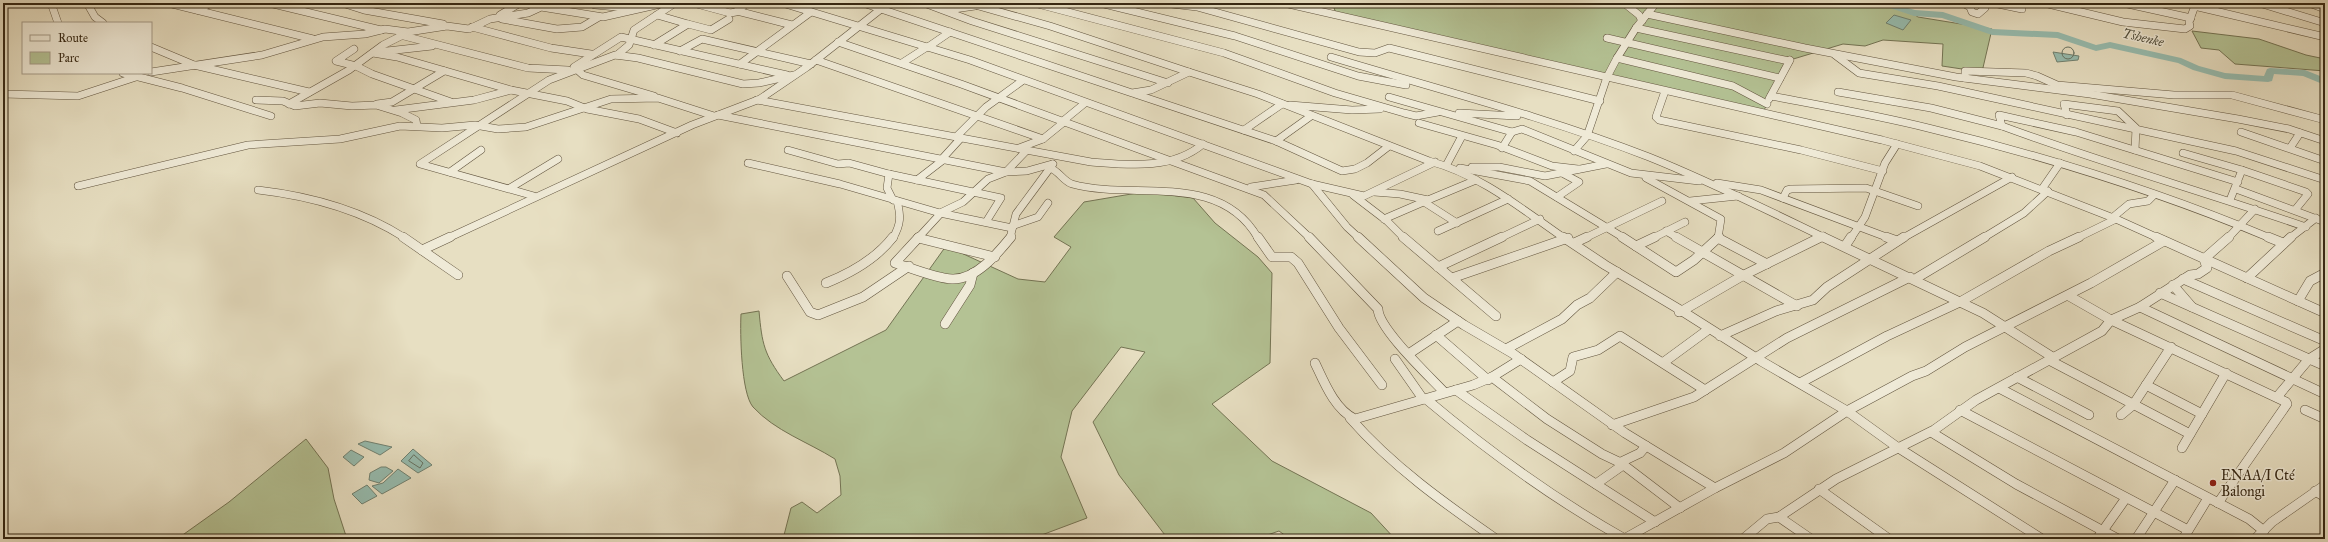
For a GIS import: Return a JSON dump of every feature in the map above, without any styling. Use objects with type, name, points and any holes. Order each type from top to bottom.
[{"type":"street","points":[[51,3],[58,22]]},
{"type":"street","points":[[87,3],[96,17],[102,22]]},
{"type":"street","points":[[168,3],[294,33],[313,39]]},
{"type":"street","points":[[198,10],[211,3]]},
{"type":"street","points":[[269,3],[403,35],[528,68],[574,70],[583,75],[641,90],[658,98],[730,119],[1006,172],[1027,171],[1051,166],[1059,171],[1067,182],[1073,184],[1104,188],[1173,191],[1225,206],[1251,226],[1272,257],[1290,257],[1294,259],[1315,288],[1346,339],[1382,385]]},
{"type":"street","points":[[286,7],[293,3]]},
{"type":"street","points":[[342,3],[448,26],[472,28],[551,48],[592,54],[606,58]]},
{"type":"street","points":[[472,28],[520,3]]},
{"type":"street","points":[[614,3],[633,8]]},
{"type":"street","points":[[595,6],[645,9],[665,3]]},
{"type":"street","points":[[534,196],[510,188],[420,164],[526,93],[574,70],[617,54],[626,48],[634,30],[675,3]]},
{"type":"street","points":[[693,3],[727,13],[737,10],[748,3]]},
{"type":"street","points":[[782,3],[860,25],[928,47],[1312,184],[1342,190],[1352,195],[1384,219],[1496,316]]},
{"type":"street","points":[[864,3],[1276,141],[1344,171],[1371,160],[1389,146]]},
{"type":"street","points":[[924,3],[937,5],[945,10],[1168,83]]},
{"type":"street","points":[[968,3],[1023,16],[1040,23],[1136,52],[1188,72],[1245,90],[1429,161],[1526,180],[1609,228],[1675,272],[1703,253],[1709,245],[1718,238],[1720,218],[1641,175],[1606,164],[1522,129],[1512,132],[1389,97]]},
{"type":"street","points":[[1034,3],[1224,52],[1335,93],[1416,116],[1441,112],[1522,117],[1543,121]]},
{"type":"street","points":[[1100,3],[1235,36],[1358,76],[1419,88],[1432,88]]},
{"type":"street","points":[[1163,3],[1197,7],[1359,52],[1375,53],[1389,48],[1600,101]]},
{"type":"street","points":[[1284,3],[1945,155],[2012,177],[2045,190],[2114,219],[2325,313]]},
{"type":"street","points":[[1624,3],[1639,15],[1642,21]]},
{"type":"street","points":[[1574,151],[1587,136],[1600,101],[1606,77],[1636,28],[1656,3]]},
{"type":"street","points":[[1963,3],[1970,7],[1972,12],[1978,14],[1985,8],[1986,3]]},
{"type":"street","points":[[1993,3],[2022,9],[2022,3]]},
{"type":"street","points":[[2044,3],[2123,22],[2173,29],[2188,29],[2195,4],[2325,37]]},
{"type":"street","points":[[2123,3],[2191,18]]},
{"type":"street","points":[[2259,3],[2325,23]]},
{"type":"street","points":[[2309,3],[2325,8]]},
{"type":"street","points":[[945,10],[972,8],[978,5]]},
{"type":"street","points":[[493,18],[528,13],[543,7],[599,17]]},
{"type":"street","points":[[493,18],[557,29],[583,27],[599,17],[633,8]]},
{"type":"street","points":[[422,250],[534,196],[716,116],[757,100],[814,62],[881,9]]},
{"type":"street","points":[[737,10],[792,25]]},
{"type":"street","points":[[740,64],[811,12]]},
{"type":"street","points":[[1647,14],[1833,54],[1965,78],[2090,94],[2238,119],[2300,133],[2325,141]]},
{"type":"street","points":[[657,15],[711,30],[728,19]]},
{"type":"street","points":[[654,45],[688,24]]},
{"type":"street","points":[[289,104],[356,66],[373,53],[403,35],[411,32],[448,26]]},
{"type":"street","points":[[1636,28],[1789,61],[1762,114]]},
{"type":"street","points":[[152,72],[262,55],[313,39],[329,36],[365,34],[379,30],[411,32]]},
{"type":"street","points":[[902,63],[950,32]]},
{"type":"street","points":[[574,70],[578,64],[614,40],[631,38],[654,45],[792,76]]},
{"type":"street","points":[[1606,38],[1780,78]]},
{"type":"street","points":[[680,50],[702,39],[814,62],[976,115],[1008,128],[1043,139]]},
{"type":"street","points":[[838,42],[902,63],[1174,160],[1269,197],[1284,215],[1327,254],[1373,304],[1379,311],[1378,316],[1391,334],[1410,353],[1444,392]]},
{"type":"street","points":[[373,53],[428,45],[458,49]]},
{"type":"street","points":[[152,47],[194,65],[262,79],[309,92]]},
{"type":"street","points":[[354,49],[335,60],[356,66],[372,74],[451,102]]},
{"type":"street","points":[[373,53],[397,57],[511,90],[566,101],[587,108],[639,119],[677,133]]},
{"type":"street","points":[[617,54],[690,69],[743,84],[766,82],[792,76]]},
{"type":"street","points":[[1833,54],[1859,73],[1946,87],[2067,115],[2136,128],[2251,154],[2325,180]]},
{"type":"street","points":[[1331,57],[1543,121],[1648,157],[1708,182],[1960,302],[2005,327],[2051,359],[2190,434]]},
{"type":"street","points":[[1617,58],[1733,86],[1766,104]]},
{"type":"street","points":[[256,100],[283,101],[289,104],[373,105],[392,102],[444,71]]},
{"type":"street","points":[[1965,78],[1965,71],[2004,72],[2034,75],[2046,82],[2057,85],[2179,95],[2232,95],[2325,120]]},
{"type":"street","points":[[1132,93],[1144,92],[1168,83],[1188,72]]},
{"type":"street","points":[[126,74],[246,107],[271,116]]},
{"type":"street","points":[[3,94],[78,96],[145,74]]},
{"type":"street","points":[[917,180],[930,172],[942,160],[976,115],[1022,81]]},
{"type":"street","points":[[391,110],[474,100],[511,90]]},
{"type":"street","points":[[1665,91],[1656,117],[1661,121],[1801,150],[1883,171]]},
{"type":"street","points":[[1838,92],[1931,108],[2002,126],[2050,144],[2230,200],[2306,227]]},
{"type":"street","points":[[1771,96],[1949,133],[2060,163],[2241,226],[2283,243]]},
{"type":"street","points":[[78,186],[248,145],[340,139],[400,126],[442,128],[478,125],[498,129],[526,127],[611,99],[658,98]]},
{"type":"street","points":[[757,100],[1090,162],[1135,166],[1174,160],[1192,154],[1203,144]]},
{"type":"street","points":[[1059,156],[1016,214],[1012,227],[1012,236],[995,257],[973,273],[953,279],[895,262],[941,213],[963,202],[988,179],[1006,172],[1027,150],[1043,139],[1085,103]]},
{"type":"street","points":[[2067,115],[2064,104],[2118,111],[2136,128],[2135,150]]},
{"type":"street","points":[[373,105],[414,119],[416,126]]},
{"type":"street","points":[[1244,130],[1283,105],[1352,110],[1393,110]]},
{"type":"street","points":[[2002,126],[1999,115],[2076,132],[2135,150],[2237,185],[2325,222]]},
{"type":"street","points":[[1276,141],[1311,116]]},
{"type":"street","points":[[1419,123],[1502,148],[1552,166],[1578,169]]},
{"type":"street","points":[[1502,148],[1512,132]]},
{"type":"street","points":[[2241,132],[2325,161]]},
{"type":"street","points":[[2290,148],[2300,133]]},
{"type":"street","points":[[1450,166],[1462,136]]},
{"type":"street","points":[[1018,148],[1036,143]]},
{"type":"street","points":[[1845,246],[1860,227],[1883,171],[1897,144]]},
{"type":"street","points":[[450,172],[481,150]]},
{"type":"street","points":[[788,150],[838,164],[849,163],[889,174],[1001,199],[986,222]]},
{"type":"street","points":[[2183,153],[2242,170],[2306,192],[2308,194],[2295,210]]},
{"type":"street","points":[[510,188],[558,158]]},
{"type":"street","points":[[1352,195],[1362,196],[1436,162]]},
{"type":"street","points":[[748,163],[840,184],[941,213],[1012,227],[1038,217],[1048,203]]},
{"type":"street","points":[[1612,425],[1694,397],[1754,357],[1817,322],[1912,278],[2024,213],[2045,190],[2060,163]]},
{"type":"street","points":[[1463,168],[1498,166],[1514,171],[1549,176],[1606,164]]},
{"type":"street","points":[[1450,166],[1540,219],[1617,272],[1679,312],[1847,411],[1897,447],[2042,539]]},
{"type":"street","points":[[2230,200],[2242,170]]},
{"type":"street","points":[[1557,197],[1580,182],[1562,173]]},
{"type":"street","points":[[826,283],[860,268],[884,247],[900,225],[901,214],[887,188],[889,174]]},
{"type":"street","points":[[1641,175],[1708,182],[1761,190],[1897,241]]},
{"type":"street","points":[[1720,336],[1776,311],[1797,306],[1817,297],[1828,287],[1897,241],[2012,177]]},
{"type":"street","points":[[1248,188],[1265,185],[1280,180],[1303,180]]},
{"type":"street","points":[[1384,219],[1476,180]]},
{"type":"street","points":[[1312,184],[1348,227],[1424,298],[1458,321],[1521,359],[1612,425],[1715,488]]},
{"type":"street","points":[[1783,198],[1787,190],[1791,189],[1859,188],[1875,191],[1918,206]]},
{"type":"street","points":[[258,190],[318,202],[361,215],[377,222],[422,250],[458,275]]},
{"type":"street","points":[[1371,191],[1400,194],[1426,201],[1456,223]]},
{"type":"street","points":[[1800,383],[1886,336],[1960,302],[2049,251],[2114,219],[2129,204],[2148,201],[2154,195]]},
{"type":"street","points":[[1689,201],[1738,196]]},
{"type":"street","points":[[1438,231],[1508,199]]},
{"type":"street","points":[[1452,278],[1555,241],[1571,241],[1609,228],[1662,201]]},
{"type":"street","points":[[2204,259],[2241,226],[2255,209]]},
{"type":"street","points":[[2247,278],[2283,243],[2316,218]]},
{"type":"street","points":[[1438,267],[1540,219]]},
{"type":"street","points":[[1636,246],[1685,222]]},
{"type":"street","points":[[1666,231],[1703,253],[1745,274],[1797,306]]},
{"type":"street","points":[[1679,312],[1745,274],[1823,236]]},
{"type":"street","points":[[918,238],[995,257]]},
{"type":"street","points":[[1718,238],[1767,264]]},
{"type":"street","points":[[1395,359],[1424,399],[1476,441],[1602,528],[1624,539],[1715,488],[1784,454],[1847,411],[2005,327],[2069,296],[2164,241]]},
{"type":"street","points":[[1746,539],[1768,519],[1779,517],[1819,489],[1849,471],[1931,432],[1960,410],[2102,331],[2111,320],[2140,307],[2183,279],[2207,268],[2204,259]]},
{"type":"street","points":[[788,276],[810,312],[818,315],[860,299],[909,266]]},
{"type":"street","points":[[1506,349],[1562,319],[1577,305],[1593,295],[1617,272]]},
{"type":"street","points":[[945,324],[970,285],[973,273]]},
{"type":"street","points":[[2298,301],[2310,282],[2325,273]]},
{"type":"street","points":[[2183,279],[2324,338]]},
{"type":"street","points":[[2174,285],[2194,308]]},
{"type":"street","points":[[2160,293],[2325,366]]},
{"type":"street","points":[[2069,296],[2111,320],[2277,396],[2287,404],[2246,467],[2218,503]]},
{"type":"street","points":[[2140,307],[2325,394]]},
{"type":"street","points":[[1410,353],[1458,321]]},
{"type":"street","points":[[1664,362],[1709,329]]},
{"type":"street","points":[[1436,335],[1490,378],[1547,419],[1621,464],[1680,508]]},
{"type":"street","points":[[1553,382],[1570,371],[1574,357],[1598,350],[1618,336],[1664,362],[1705,390]]},
{"type":"street","points":[[2121,415],[2134,405],[2171,347]]},
{"type":"street","points":[[2277,396],[2310,359],[2325,349]]},
{"type":"street","points":[[1350,418],[1355,419],[1444,392],[1456,390],[1490,378],[1521,359]]},
{"type":"street","points":[[1315,363],[1325,383],[1350,418],[1370,441],[1442,501],[1496,539]]},
{"type":"street","points":[[2182,448],[2226,373]]},
{"type":"street","points":[[2018,378],[2089,416]]},
{"type":"street","points":[[2146,385],[2202,414]]},
{"type":"street","points":[[1999,388],[2257,523],[2264,531]]},
{"type":"street","points":[[1456,390],[1463,397],[1477,404],[1503,424],[1655,522]]},
{"type":"street","points":[[1960,410],[2152,512],[2186,535],[2208,498]]},
{"type":"street","points":[[2305,410],[2325,419]]},
{"type":"street","points":[[1931,432],[2016,484],[2104,530],[2118,539]]},
{"type":"street","points":[[1596,484],[1621,464],[1640,453],[1646,446]]},
{"type":"street","points":[[2136,539],[2152,512],[2175,480]]},
{"type":"street","points":[[2255,539],[2272,522],[2325,485]]},
{"type":"street","points":[[1819,489],[1889,539]]},
{"type":"street","points":[[2315,491],[2325,497]]},
{"type":"street","points":[[2097,539],[2126,498]]},
{"type":"street","points":[[1779,517],[1811,539]]},
{"type":"street","points":[[2257,523],[2272,522]]},
{"type":"green space","points":[[1332,3],[1897,3],[1918,17],[1992,29],[1982,72],[1942,66],[1943,44],[1883,40],[1865,46],[1843,44],[1790,60],[1762,114],[1336,13]]},
{"type":"green space","points":[[2192,31],[2259,39],[2306,55],[2325,59],[2325,71],[2235,64],[2219,50],[2201,48]]},
{"type":"green space","points":[[1143,192],[1193,198],[1215,223],[1258,257],[1272,273],[1270,363],[1212,404],[1272,461],[1371,513],[1395,539],[1290,539],[1279,531],[1256,539],[1168,539],[1119,475],[1093,422],[1145,352],[1121,347],[1072,411],[1061,457],[1087,518],[1031,539],[783,539],[791,508],[802,502],[817,513],[841,495],[840,476],[835,459],[781,430],[753,407],[746,389],[742,362],[741,314],[759,311],[761,332],[765,348],[772,363],[784,381],[886,330],[946,246],[1018,279],[1045,282],[1071,247],[1054,237],[1084,202]]},
{"type":"green space","points":[[306,439],[328,468],[334,499],[347,539],[177,539],[229,502]]},
{"type":"water","points":[[1894,15],[1911,20],[1903,30],[1886,23]]},
{"type":"water","points":[[2053,52],[2079,56],[2078,60],[2057,62]]},
{"type":"water","points":[[365,441],[392,447],[380,455],[358,444]]},
{"type":"water","points":[[413,449],[432,465],[418,473],[401,461]]},
{"type":"water","points":[[351,450],[364,457],[354,466],[343,457]]},
{"type":"water","points":[[381,467],[386,467],[393,471],[379,483],[369,480],[370,473]]},
{"type":"water","points":[[398,469],[411,478],[382,494],[372,486],[383,483]]},
{"type":"water","points":[[367,485],[377,496],[362,504],[352,494]]},
{"type":"waterway","name":"Tshenke","points":[[1880,3],[1914,13],[1943,15],[1992,32],[2058,35],[2096,48],[2110,45],[2181,61],[2196,68],[2225,76],[2268,79],[2270,71],[2305,73],[2325,82]]},
{"type":"place","name":"ENAA/I Cté Balongi","points":[[2213,483]]}]
